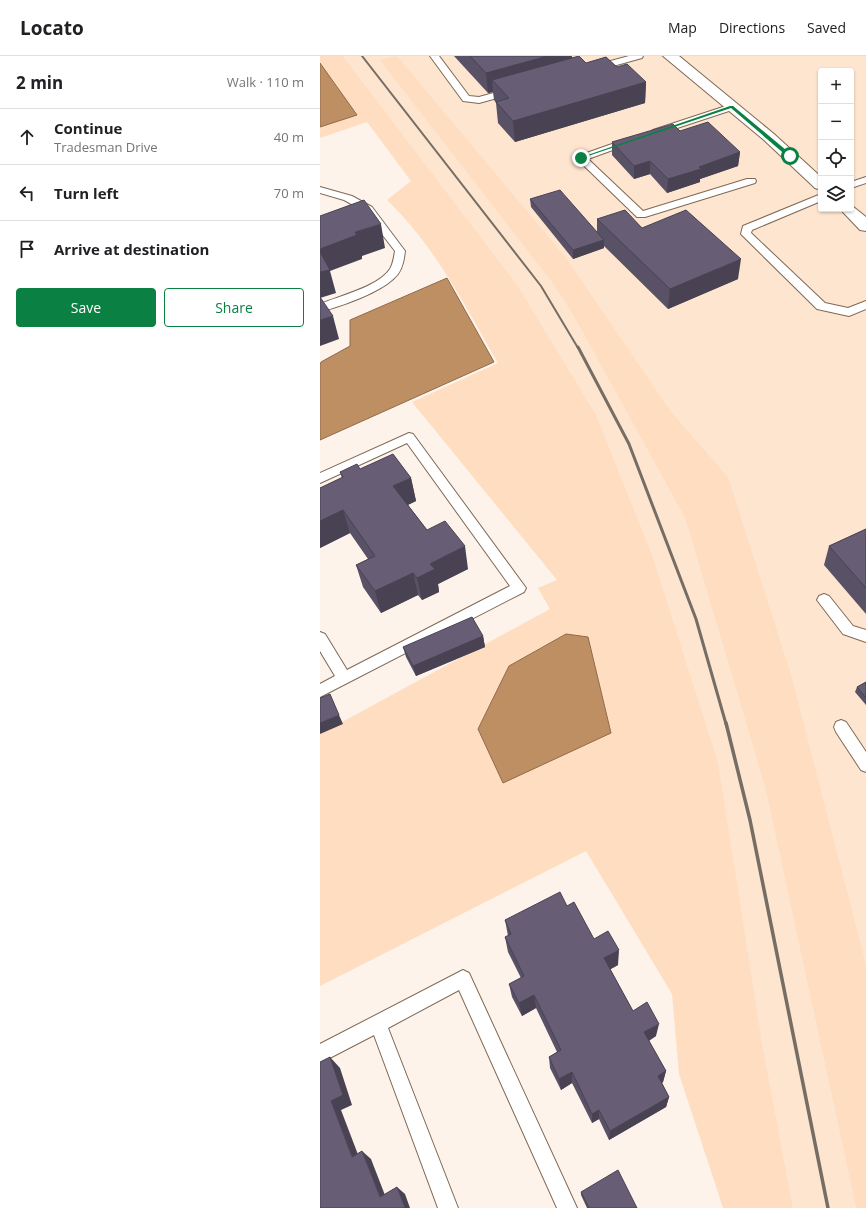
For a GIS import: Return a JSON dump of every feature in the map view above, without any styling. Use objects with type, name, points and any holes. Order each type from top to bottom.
[{"type":"street","points":[[670,56],[769,138],[818,182]]},
{"type":"street","points":[[851,212],[866,226]]},
{"type":"lane","points":[[434,56],[466,99],[479,100],[524,88]]},
{"type":"lane","points":[[607,56],[613,63]]},
{"type":"lane","points":[[584,71],[639,56]]},
{"type":"lane","points":[[732,107],[581,158],[642,215],[751,181]]},
{"type":"lane","points":[[854,184],[866,180]]},
{"type":"lane","points":[[320,190],[348,198],[368,209],[400,251],[399,262],[393,273],[382,282],[320,308]]},
{"type":"lane","points":[[818,198],[747,228],[746,234],[821,306],[849,312],[866,306]]},
{"type":"lane","points":[[320,478],[409,437],[519,588],[320,691]]},
{"type":"lane","points":[[824,600],[848,630],[866,636]]},
{"type":"lane","points":[[320,638],[344,678]]},
{"type":"lane","points":[[841,727],[866,765]]},
{"type":"lane","points":[[320,1054],[463,979],[567,1208]]},
{"type":"lane","points":[[378,1024],[448,1208]]},
{"type":"shaded area","points":[[320,56],[343,56],[518,286],[595,413],[652,555],[718,763],[761,1037],[793,1208],[723,1208],[679,1074],[672,994],[586,851],[320,986],[320,734],[550,609],[538,588],[557,580],[412,402],[498,363],[435,257],[404,218],[387,200],[411,181],[367,122],[320,138]]},
{"type":"shaded area","points":[[343,56],[866,56],[866,1051],[714,483],[557,290],[573,315],[685,518],[765,787],[856,1208],[793,1208],[761,1037],[595,413],[518,286]]},
{"type":"shaded area","points":[[397,56],[566,258],[671,412],[728,477],[791,675],[866,965],[866,1208],[856,1208],[765,787],[685,518],[573,315],[552,282],[380,60]]},
{"type":"shaded area","points":[[320,63],[357,115],[320,127]]},
{"type":"shaded area","points":[[447,278],[494,362],[320,440],[320,365],[321,362],[350,346],[350,320]]},
{"type":"shaded area","points":[[566,634],[588,637],[611,733],[503,783],[478,729],[509,666]]},
{"type":"building","points":[[470,56],[548,56],[486,73]]},
{"type":"building","points":[[579,56],[586,63],[606,57],[617,67],[627,64],[646,82],[513,121],[496,102],[509,98],[492,80]]},
{"type":"building","points":[[708,122],[740,152],[699,167],[701,169],[668,179],[650,161],[634,166],[612,142],[673,124],[680,131]]},
{"type":"building","points":[[560,190],[604,240],[573,250],[530,199]]},
{"type":"building","points":[[364,200],[381,224],[355,232],[357,235],[320,249],[320,216]]},
{"type":"building","points":[[625,210],[642,228],[686,210],[741,259],[670,289],[597,219]]},
{"type":"building","points":[[320,252],[330,270],[320,272]]},
{"type":"building","points":[[320,297],[333,316],[320,320]]},
{"type":"building","points":[[393,454],[411,478],[393,486],[427,530],[445,521],[465,546],[430,564],[435,569],[417,578],[413,573],[375,591],[356,565],[375,556],[343,510],[320,521],[320,488],[343,477],[340,472],[357,464],[360,469]]},
{"type":"building","points":[[866,529],[866,588],[829,546]]},
{"type":"building","points":[[472,617],[483,636],[413,666],[403,647]]},
{"type":"building","points":[[866,682],[866,698],[857,687]]},
{"type":"building","points":[[330,694],[339,715],[320,723],[320,698]]},
{"type":"building","points":[[560,892],[567,906],[574,902],[594,939],[608,931],[619,950],[604,958],[633,1011],[647,1002],[659,1024],[644,1032],[666,1071],[658,1076],[669,1097],[610,1131],[599,1110],[592,1114],[572,1072],[559,1079],[549,1057],[561,1050],[534,995],[519,1003],[509,984],[524,976],[505,937],[511,934],[505,920]]},
{"type":"building","points":[[330,1057],[343,1095],[331,1101],[352,1157],[362,1151],[380,1197],[397,1187],[405,1208],[320,1208],[320,1062]]},
{"type":"building","points":[[618,1170],[637,1208],[589,1208],[581,1192]]},
{"type":"railway","points":[[362,56],[541,286],[578,348]]},
{"type":"railway","points":[[578,347],[629,444],[696,619],[726,724]]},
{"type":"railway","points":[[726,723],[750,820],[828,1208]]},
{"type":"route","points":[[581,158],[732,107],[790,156]]}]
